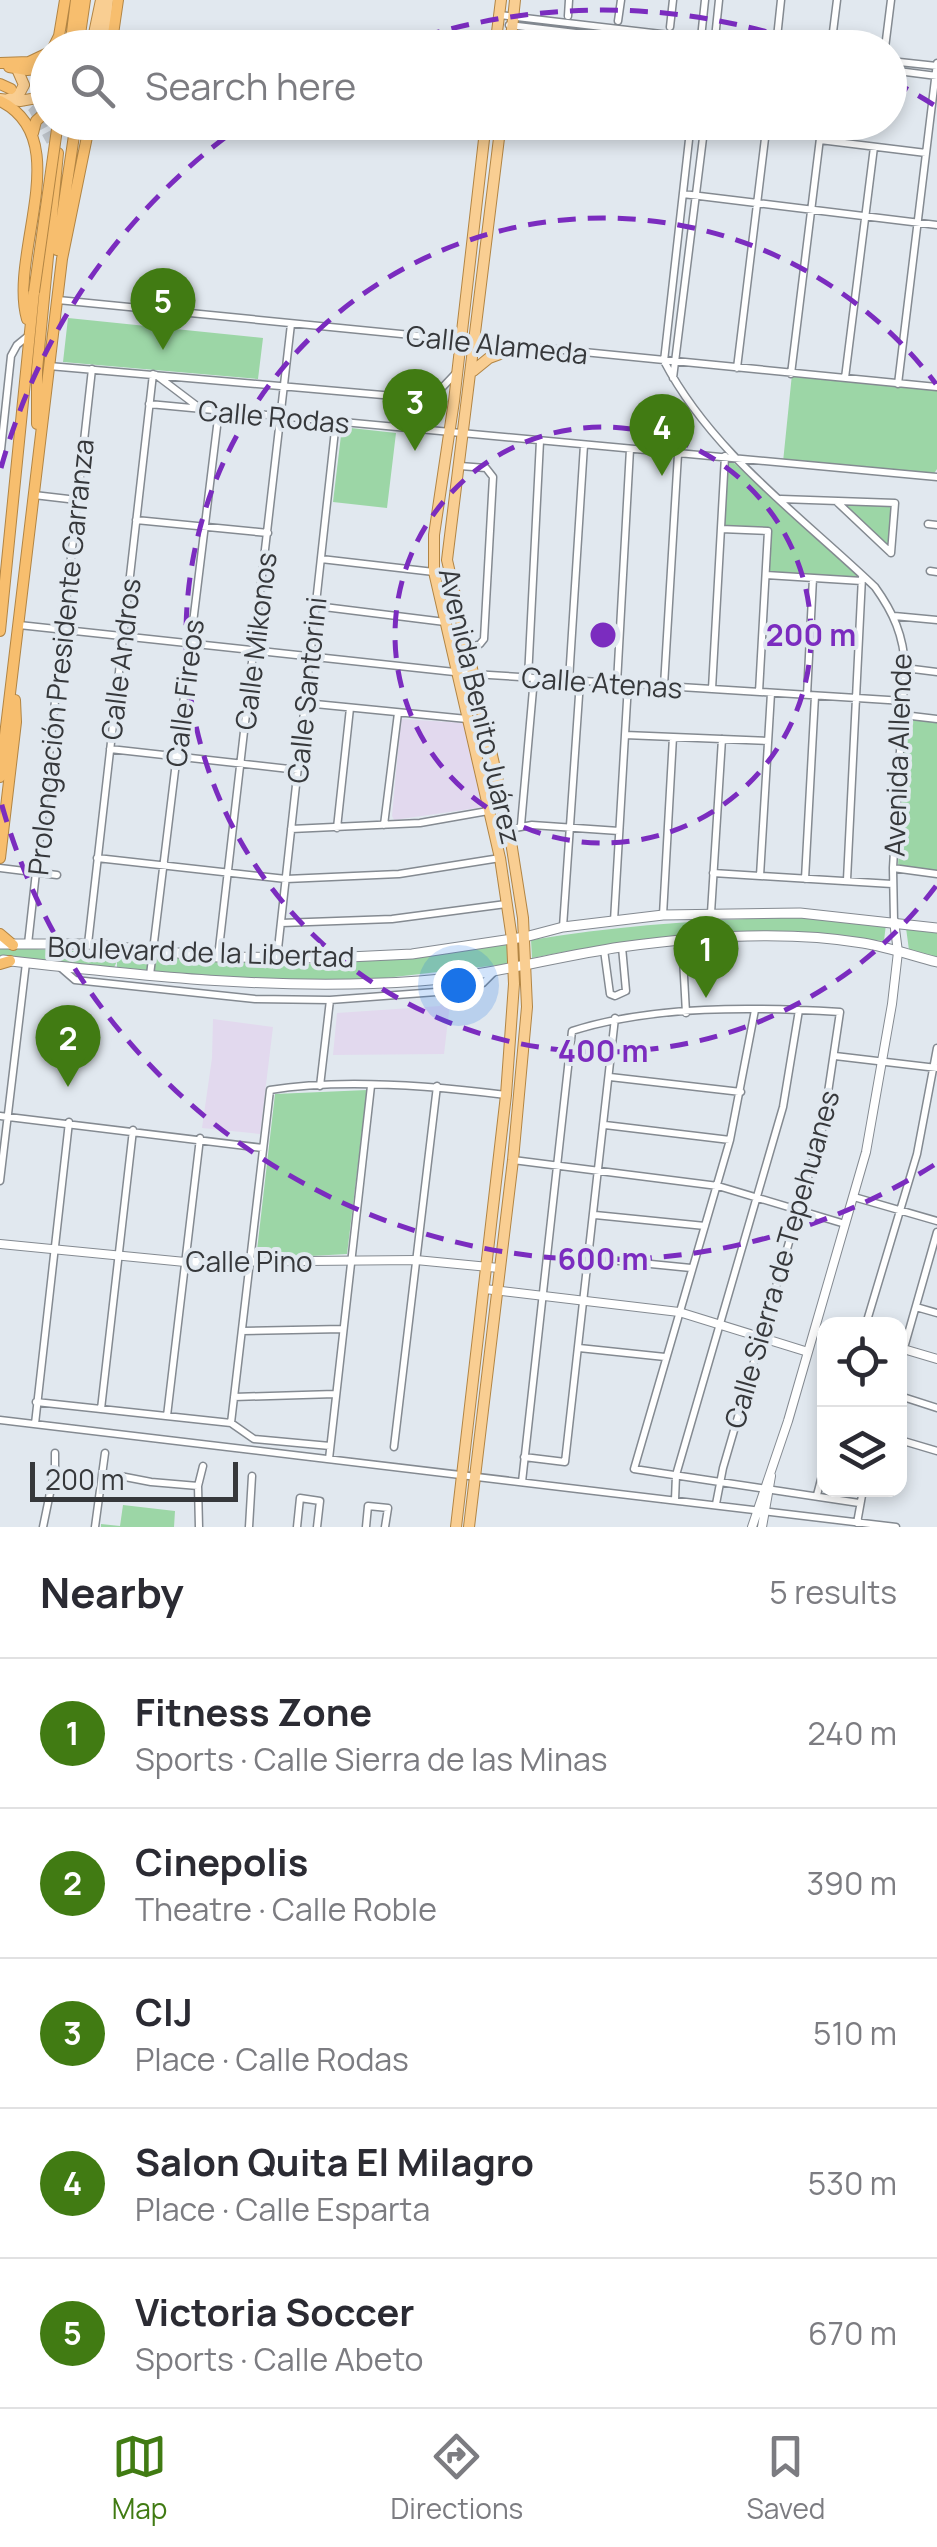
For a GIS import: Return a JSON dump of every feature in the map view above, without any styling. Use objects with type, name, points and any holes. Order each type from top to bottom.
[{"type":"highway","points":[[61,30],[64,0]]},
{"type":"highway","points":[[72,30],[76,0]]},
{"type":"highway","points":[[81,30],[85,0]]},
{"type":"highway","points":[[113,30],[118,0]]},
{"type":"highway","points":[[0,64],[30,62]]},
{"type":"highway","points":[[0,64],[30,69]]},
{"type":"highway","points":[[3,94],[30,128]]},
{"type":"highway","points":[[29,330],[23,296],[38,156],[35,140]]},
{"type":"highway","points":[[0,631],[6,512],[55,140]]},
{"type":"highway","points":[[49,361],[54,274],[73,140]]},
{"type":"highway","points":[[0,777],[56,300],[87,140]]},
{"type":"highway","points":[[39,440],[36,370],[58,154]]},
{"type":"highway","points":[[0,858],[16,722],[12,686]]},
{"type":"highway","points":[[0,934],[13,945]]},
{"type":"main road","points":[[96,30],[104,0]]},
{"type":"main road","points":[[103,30],[104,0]]},
{"type":"main road","points":[[497,30],[501,0]]},
{"type":"main road","points":[[512,30],[515,0]]},
{"type":"main road","points":[[3,94],[22,91],[24,79],[17,69]]},
{"type":"main road","points":[[3,94],[30,95]]},
{"type":"main road","name":"Avenida Benito Juárez","points":[[469,1476],[493,1268],[513,1160],[527,1007],[527,965],[508,904],[434,572],[434,535],[458,370],[484,140]]},
{"type":"main road","name":"Avenida Benito Juárez","points":[[493,1268],[518,938],[515,827],[447,560],[499,140]]},
{"type":"main road","points":[[471,377],[480,363],[522,346]]},
{"type":"main road","name":"Boulevard de la Libertad","points":[[0,944],[88,944],[218,957],[412,954],[563,927],[711,913],[800,913],[937,928]]},
{"type":"main road","name":"Boulevard de la Libertad","points":[[3,962],[263,985],[330,986],[494,972],[604,950],[682,940],[800,938],[858,942],[937,962]]},
{"type":"main road","points":[[456,1527],[469,1476]]},
{"type":"main road","points":[[469,1476],[469,1527]]},
{"type":"street","points":[[568,16],[569,0]]},
{"type":"street","points":[[618,21],[621,0]]},
{"type":"street","points":[[670,27],[673,0]]},
{"type":"street","points":[[702,30],[706,0]]},
{"type":"street","points":[[716,30],[719,0]]},
{"type":"street","points":[[780,30],[781,0]]},
{"type":"street","points":[[833,30],[836,0]]},
{"type":"street","points":[[887,30],[891,0]]},
{"type":"street","points":[[498,19],[578,30]]},
{"type":"street","points":[[513,21],[613,30]]},
{"type":"street","points":[[898,384],[937,65],[907,62]]},
{"type":"street","points":[[907,72],[936,76]]},
{"type":"street","points":[[664,361],[689,140]]},
{"type":"street","points":[[673,378],[703,140]]},
{"type":"street","points":[[737,368],[765,140]]},
{"type":"street","points":[[791,374],[820,140],[926,153]]},
{"type":"street","points":[[844,379],[874,146]]},
{"type":"street","points":[[682,194],[937,225]]},
{"type":"street","name":"Calle Alameda","points":[[56,300],[937,387]]},
{"type":"street","name":"Calle Mikonos","points":[[218,957],[291,324]]},
{"type":"street","points":[[0,459],[12,356],[29,330]]},
{"type":"street","points":[[49,361],[92,369],[426,398],[438,392],[458,370]]},
{"type":"street","name":"Avenida Allende","points":[[664,361],[696,414],[862,578],[894,616],[905,668],[892,884],[894,921]]},
{"type":"street","name":"Prolongación Presidente Carranza","points":[[28,946],[92,369]]},
{"type":"street","points":[[154,374],[200,408]]},
{"type":"street","name":"Calle Andros","points":[[88,944],[154,374]]},
{"type":"street","name":"Calle Rodas","points":[[149,404],[936,475]]},
{"type":"street","name":"Calle Fireos","points":[[150,975],[219,410]]},
{"type":"street","name":"Calle Santorini","points":[[277,958],[336,421]]},
{"type":"street","points":[[540,441],[531,678],[515,827],[619,831]]},
{"type":"street","points":[[569,680],[584,445]]},
{"type":"street","points":[[712,689],[726,447]]},
{"type":"street","points":[[617,683],[630,449]]},
{"type":"street","points":[[664,686],[678,454]]},
{"type":"street","points":[[458,466],[489,469],[493,478],[484,639],[467,648]]},
{"type":"street","points":[[34,495],[78,500]]},
{"type":"street","points":[[782,499],[895,503],[891,553],[836,501]]},
{"type":"street","points":[[136,520],[268,534]]},
{"type":"street","points":[[721,528],[768,531],[759,692]]},
{"type":"street","points":[[321,559],[434,572]]},
{"type":"street","points":[[766,574],[862,578],[848,880]]},
{"type":"street","points":[[806,879],[813,578]]},
{"type":"street","points":[[316,606],[444,622]]},
{"type":"street","points":[[894,616],[937,620]]},
{"type":"street","name":"Calle Atenas","points":[[19,626],[473,674],[904,701]]},
{"type":"street","points":[[905,668],[937,672]]},
{"type":"street","points":[[563,927],[580,681]]},
{"type":"street","points":[[614,921],[628,684]]},
{"type":"street","points":[[760,876],[771,693]]},
{"type":"street","points":[[305,704],[469,720]]},
{"type":"street","points":[[337,828],[350,708]]},
{"type":"street","points":[[384,826],[398,712]]},
{"type":"street","points":[[903,716],[937,719]]},
{"type":"street","points":[[624,735],[768,741]]},
{"type":"street","points":[[663,915],[673,737]]},
{"type":"street","points":[[711,913],[722,739]]},
{"type":"street","points":[[110,748],[298,770]]},
{"type":"street","points":[[291,829],[420,823],[489,810]]},
{"type":"street","points":[[98,858],[286,879],[399,874],[500,858]]},
{"type":"street","points":[[0,868],[57,875]]},
{"type":"street","points":[[893,868],[937,874]]},
{"type":"street","points":[[713,873],[892,884]]},
{"type":"street","points":[[281,923],[392,919],[508,904]]},
{"type":"street","points":[[822,1317],[873,1123],[898,952],[894,921]]},
{"type":"street","points":[[682,940],[686,1013]]},
{"type":"street","points":[[604,950],[610,994],[615,996],[626,991],[622,947]]},
{"type":"street","points":[[0,1182],[3,1117],[26,962]]},
{"type":"street","points":[[59,966],[76,980],[255,999],[330,1000],[463,990],[483,983],[494,972]]},
{"type":"street","points":[[320,1086],[330,1000]]},
{"type":"street","points":[[755,1010],[741,1092],[718,1186],[634,1469],[817,1495]]},
{"type":"street","points":[[522,1482],[572,1031],[615,1018],[799,1010],[783,1107],[676,1475],[675,1500]]},
{"type":"street","name":"Calle Sierra de Tepehuanes","points":[[716,1504],[823,1126],[835,1056],[840,1012],[799,1010]]},
{"type":"street","points":[[524,1456],[565,1462],[615,1018]]},
{"type":"street","points":[[868,1317],[917,1154],[937,1048]]},
{"type":"street","points":[[835,1056],[936,1068]]},
{"type":"street","points":[[610,1077],[741,1092]]},
{"type":"street","points":[[329,1459],[371,1086]]},
{"type":"street","points":[[231,1423],[270,1090],[437,1086],[506,1095]]},
{"type":"street","points":[[394,1448],[437,1086]]},
{"type":"street","points":[[3,1117],[264,1148]]},
{"type":"street","points":[[35,1424],[69,1122]]},
{"type":"street","points":[[605,1125],[730,1140]]},
{"type":"street","points":[[101,1409],[133,1130]]},
{"type":"street","points":[[166,1416],[200,1138]]},
{"type":"street","points":[[513,1160],[718,1186],[844,1224]]},
{"type":"street","points":[[854,1197],[937,1221]]},
{"type":"street","points":[[594,1215],[704,1226]]},
{"type":"street","points":[[907,1334],[933,1265],[937,1232]]},
{"type":"street","name":"Calle Pino","points":[[0,1244],[185,1262],[416,1260],[493,1268]]},
{"type":"street","points":[[590,1258],[691,1268]]},
{"type":"street","points":[[490,1290],[679,1312],[808,1352]]},
{"type":"street","points":[[916,1307],[937,1313]]},
{"type":"street","points":[[242,1331],[342,1329]]},
{"type":"street","points":[[762,1527],[772,1471],[817,1332]]},
{"type":"street","points":[[579,1348],[665,1357]]},
{"type":"street","points":[[907,1350],[937,1359]]},
{"type":"street","points":[[234,1397],[335,1394]]},
{"type":"street","points":[[907,1398],[937,1408]]},
{"type":"street","points":[[36,1402],[231,1423],[254,1439],[330,1446]]},
{"type":"street","points":[[0,1420],[896,1527]]},
{"type":"street","points":[[907,1442],[937,1452]]},
{"type":"street","points":[[43,1527],[55,1469],[54,1452]]},
{"type":"street","points":[[95,1527],[105,1453]]},
{"type":"street","points":[[200,1527],[198,1486],[203,1466]]},
{"type":"street","points":[[102,1478],[120,1476],[198,1486]]},
{"type":"street","points":[[249,1527],[252,1476]]},
{"type":"street","points":[[828,1497],[860,1503]]},
{"type":"street","points":[[857,1522],[861,1497]]},
{"type":"street","points":[[297,1527],[300,1498],[320,1501],[317,1527]]},
{"type":"street","points":[[366,1527],[368,1506],[388,1508],[386,1527]]},
{"type":"street","points":[[752,1527],[762,1510]]},
{"type":"shaded area","points":[[401,719],[465,723],[484,807],[394,820]]},
{"type":"shaded area","points":[[450,1003],[444,1054],[333,1055],[337,1013]]},
{"type":"shaded area","points":[[213,1019],[273,1027],[260,1134],[202,1128]]},
{"type":"green space","points":[[68,318],[263,338],[258,379],[63,362]]},
{"type":"green space","points":[[792,374],[937,388],[937,469],[933,475],[783,462]]},
{"type":"green space","points":[[342,427],[396,433],[387,508],[333,502]]},
{"type":"green space","points":[[727,460],[859,577],[765,575],[765,529],[723,526]]},
{"type":"green space","points":[[837,501],[894,504],[890,551]]},
{"type":"green space","points":[[905,718],[937,721],[937,872],[898,866]]},
{"type":"green space","points":[[828,917],[886,924],[884,941],[796,935],[707,936],[619,944],[532,958],[531,940],[568,934],[679,923]]},
{"type":"green space","points":[[906,928],[937,933],[937,958],[909,950]]},
{"type":"green space","points":[[507,944],[508,964],[350,982],[221,978],[117,967],[117,961],[113,970],[0,957],[0,947],[306,964],[405,958]]},
{"type":"green space","points":[[367,1090],[347,1254],[256,1259],[275,1094]]},
{"type":"green space","points":[[123,1505],[175,1511],[174,1527],[101,1527],[120,1526]]},
{"type":"tunnel","points":[[21,96],[30,105]]},
{"type":"tunnel","points":[[51,140],[55,148]]},
{"type":"place","name":"Victoria Soccer","points":[[163,350]]},
{"type":"place","name":"CIJ","points":[[415,451]]},
{"type":"place","name":"Salon Quita El Milagro","points":[[662,476]]},
{"type":"place","name":"Fitness Zone","points":[[706,998]]},
{"type":"place","name":"Cinepolis","points":[[68,1087]]}]
